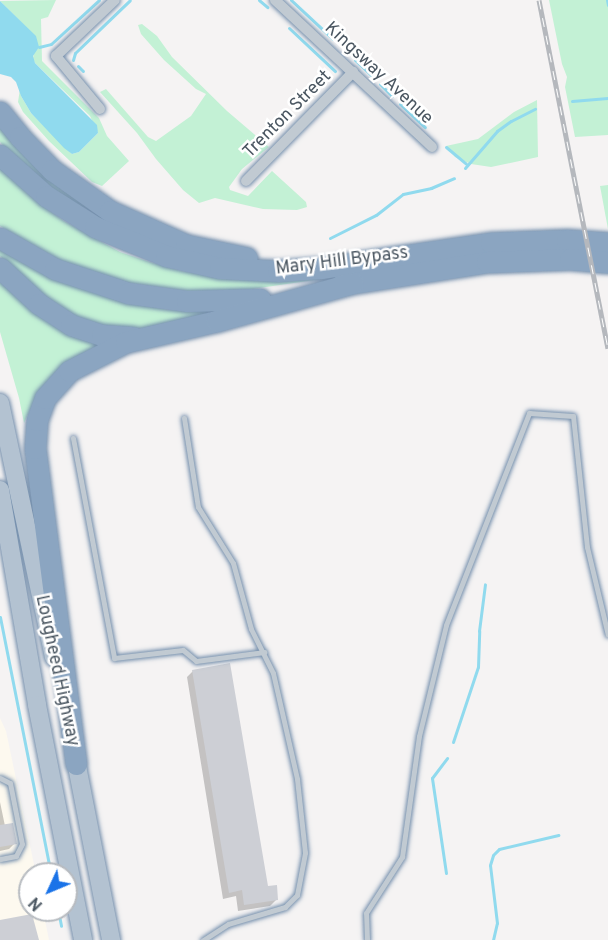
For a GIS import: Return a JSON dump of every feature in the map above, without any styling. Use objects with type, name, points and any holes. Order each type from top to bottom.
[{"type":"highway","points":[[0,112],[33,152],[73,187],[110,211],[159,235],[198,248],[252,259],[356,273]]},
{"type":"highway","name":"Mary Hill Bypass","points":[[0,155],[31,184],[78,218],[114,237],[166,256],[220,268],[356,273],[488,262],[570,259],[608,262]]},
{"type":"highway","name":"Mary Hill Bypass","points":[[0,238],[38,260],[92,283],[167,300],[245,300],[490,243],[567,240],[608,243]]},
{"type":"highway","points":[[0,268],[47,310],[80,329],[115,337],[152,335]]},
{"type":"highway","points":[[76,764],[37,465],[37,420],[50,391],[69,371],[113,348],[152,335],[217,321],[356,273]]},
{"type":"main road","name":"Lougheed Highway","points":[[0,403],[112,938]]},
{"type":"main road","name":"Lougheed Highway","points":[[0,490],[68,862]]},
{"type":"main road","points":[[0,517],[21,609]]},
{"type":"main road","name":"Lougheed Highway","points":[[78,914],[83,940]]},
{"type":"main road","points":[[74,940],[75,922]]},
{"type":"street","points":[[100,109],[56,56],[115,0]]},
{"type":"street","name":"Kingsway Avenue","points":[[275,0],[432,147]]},
{"type":"street","name":"Trenton Street","points":[[246,180],[353,72]]},
{"type":"lane","points":[[367,940],[366,913],[402,857],[419,736],[446,625],[529,412],[573,416],[587,548],[608,635]]},
{"type":"lane","points":[[184,418],[198,507],[233,563],[251,629],[273,673],[297,779],[305,853],[297,895],[285,907],[228,924],[203,940]]},
{"type":"lane","points":[[73,438],[114,658],[183,650],[196,662],[264,652]]},
{"type":"lane","points":[[0,778],[10,783],[22,844],[16,856],[0,859]]},
{"type":"shaded area","points":[[0,718],[6,731],[33,862],[18,862],[18,922],[45,922],[49,940],[0,940]]},
{"type":"green space","points":[[56,0],[48,17],[41,19],[42,61],[99,118],[107,136],[129,161],[102,186],[92,182],[49,141],[23,112],[18,102],[20,89],[21,96],[31,113],[72,154],[79,152],[98,133],[90,116],[35,63],[33,59],[36,37],[0,1]]},
{"type":"green space","points":[[549,0],[608,0],[608,135],[575,137],[565,87],[567,77],[562,64]]},
{"type":"green space","points":[[142,24],[157,36],[172,57],[227,111],[269,147],[242,169],[229,187],[230,190],[248,196],[272,171],[306,202],[307,207],[297,210],[263,209],[215,198],[199,203],[183,190],[100,92],[106,89],[148,137],[156,141],[191,116],[206,94],[196,89],[164,60],[141,34],[138,25]]},
{"type":"green space","points":[[537,100],[538,157],[491,167],[471,164],[455,157],[446,146],[478,139],[514,112]]},
{"type":"green space","points":[[0,124],[121,230],[54,191],[10,153],[0,142]]},
{"type":"green space","points":[[0,168],[36,201],[64,221],[120,252],[150,262],[181,271],[236,280],[342,276],[253,289],[195,292],[122,282],[59,260],[0,226]]},
{"type":"green space","points":[[608,185],[608,229],[600,186]]},
{"type":"green space","points":[[0,249],[62,282],[118,300],[169,310],[230,311],[150,328],[115,329],[78,318],[38,291],[0,256]]},
{"type":"green space","points":[[0,278],[102,343],[30,410],[24,423],[0,332]]},
{"type":"water","points":[[0,1],[36,36],[39,47],[33,56],[35,63],[97,125],[98,133],[79,152],[72,154],[64,148],[31,113],[16,82],[11,77],[0,74]]},
{"type":"building","points":[[230,663],[268,886],[277,885],[278,900],[244,905],[242,890],[229,893],[192,670]]},
{"type":"building","points":[[13,823],[17,844],[0,847],[0,825]]},
{"type":"building","points":[[18,917],[18,922],[34,922],[39,940],[0,940],[0,920]]},
{"type":"waterway","points":[[39,47],[51,44],[99,0]]},
{"type":"waterway","points":[[73,60],[75,53],[130,0]]},
{"type":"waterway","points":[[259,0],[267,7]]},
{"type":"waterway","points":[[291,0],[333,39]]},
{"type":"waterway","points":[[607,0],[608,5]]},
{"type":"waterway","points":[[289,28],[335,71]]},
{"type":"waterway","points":[[355,60],[372,76]]},
{"type":"waterway","points":[[78,66],[83,71]]},
{"type":"waterway","points":[[380,84],[392,96]]},
{"type":"waterway","points":[[572,101],[608,98]]},
{"type":"waterway","points":[[400,104],[425,127]]},
{"type":"waterway","points":[[465,168],[497,131],[535,109]]},
{"type":"waterway","points":[[446,147],[466,164]]},
{"type":"waterway","points":[[330,238],[376,215],[403,194],[431,188],[454,178]]},
{"type":"waterway","points":[[453,742],[478,667],[479,631],[485,584]]},
{"type":"waterway","points":[[0,617],[49,862]]},
{"type":"waterway","points":[[446,873],[432,778],[447,758]]},
{"type":"waterway","points":[[493,940],[497,923],[490,865],[493,855],[499,849],[558,835]]},
{"type":"waterway","points":[[60,922],[61,926]]},
{"type":"railway","points":[[539,0],[608,348]]}]
